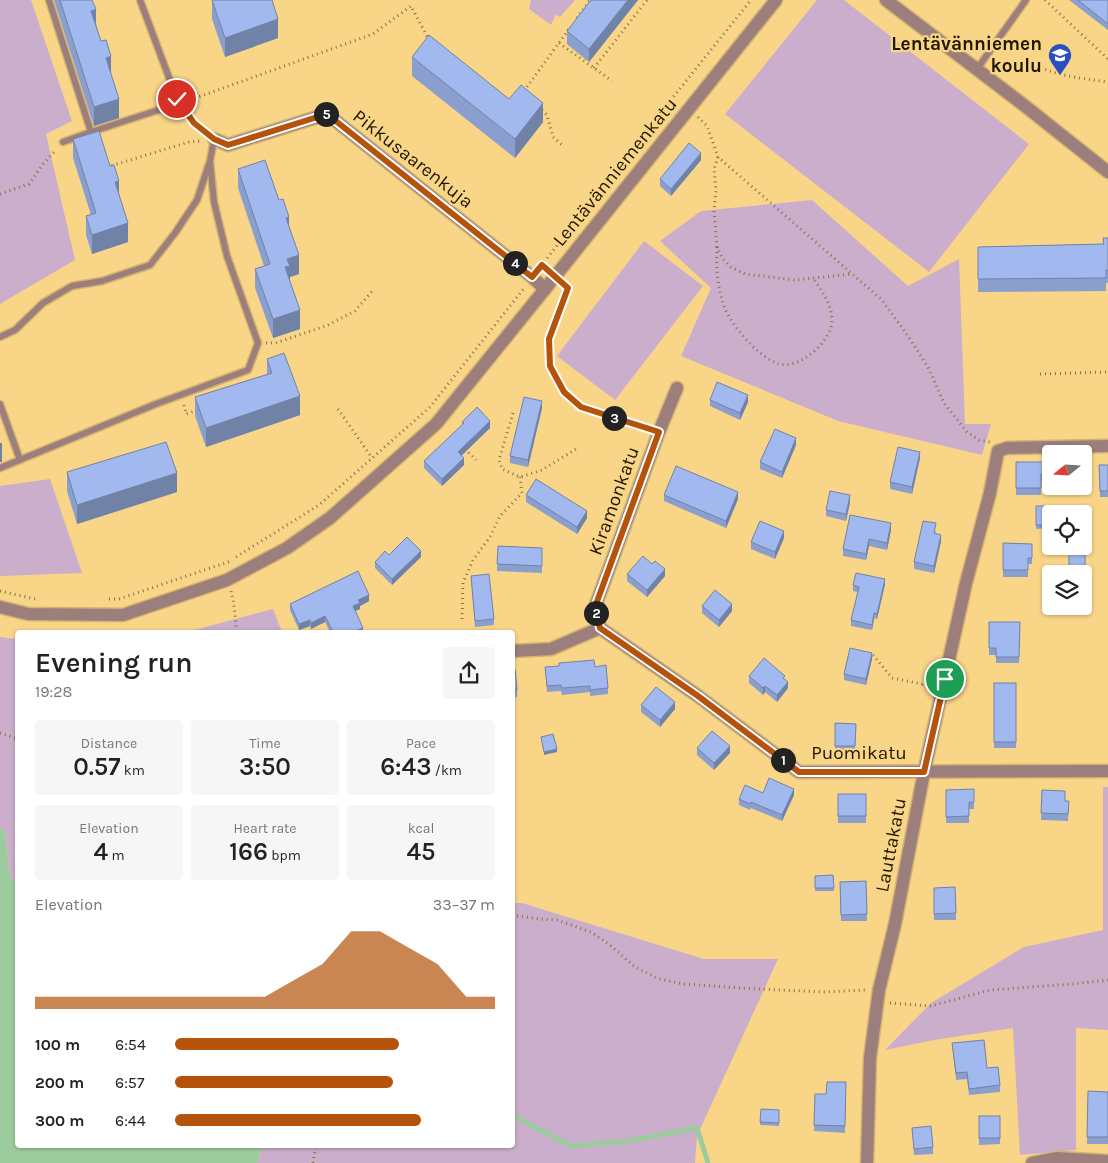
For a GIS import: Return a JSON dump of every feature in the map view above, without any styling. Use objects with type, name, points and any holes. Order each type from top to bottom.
[{"type":"street","name":"Lentävänniemenkatu","points":[[0,606],[28,614],[124,615],[227,580],[287,548],[330,518],[436,424],[776,0]]},
{"type":"street","points":[[886,0],[1106,166]]},
{"type":"street","name":"Pikkusaarenkuja","points":[[214,139],[228,145],[327,114],[545,289]]},
{"type":"street","name":"Kiramonkatu","points":[[600,628],[595,607],[677,388]]},
{"type":"street","points":[[998,451],[1007,448],[1108,446]]},
{"type":"street","name":"Lauttakatu","points":[[867,1163],[870,1058],[878,996],[895,924],[924,772],[966,583],[990,494],[998,451]]},
{"type":"street","points":[[515,651],[551,649],[600,628]]},
{"type":"street","name":"Puomikatu","points":[[600,628],[698,696],[799,772],[1108,771]]},
{"type":"street","points":[[1032,1163],[1058,1158],[1108,1161]]},
{"type":"lane","points":[[49,0],[91,132]]},
{"type":"lane","points":[[0,337],[15,330],[43,303],[72,286],[102,280],[150,265],[175,233],[197,200],[210,160],[214,139],[194,123],[177,99],[140,0]]},
{"type":"lane","points":[[977,70],[1026,0]]},
{"type":"lane","points":[[63,142],[180,103]]},
{"type":"lane","points":[[0,468],[156,404],[248,370],[258,343],[227,256],[214,202],[210,160]]},
{"type":"lane","points":[[0,404],[20,460]]},
{"type":"path","points":[[574,22],[590,0]]},
{"type":"path","points":[[594,68],[647,0]]},
{"type":"path","points":[[101,600],[119,599],[231,560],[319,506],[430,407],[751,0]]},
{"type":"path","points":[[1045,0],[1108,59]]},
{"type":"path","points":[[180,103],[373,34],[412,6],[427,38],[433,44]]},
{"type":"path","points":[[523,92],[569,29]]},
{"type":"path","points":[[559,43],[612,81]]},
{"type":"path","points":[[1027,61],[1065,76],[1108,82]]},
{"type":"path","points":[[690,108],[707,126],[718,157],[881,299],[906,332],[928,367],[944,403],[956,419],[968,432],[979,440],[994,444],[998,451]]},
{"type":"path","points":[[541,110],[547,115],[552,137],[562,145]]},
{"type":"path","points":[[104,168],[188,142],[214,139]]},
{"type":"path","points":[[0,194],[29,184],[43,164],[63,142]]},
{"type":"path","points":[[718,157],[714,169],[716,190],[714,212],[717,247],[716,266],[722,302],[731,320],[751,346],[779,364],[790,365],[815,351],[828,333],[832,323],[830,307],[825,295],[813,278]]},
{"type":"path","points":[[717,247],[723,259],[731,267],[745,274],[795,280],[852,274]]},
{"type":"path","points":[[542,265],[568,288],[549,339],[550,366],[564,392],[581,407],[659,432]]},
{"type":"path","points":[[258,343],[276,343],[328,325],[355,311],[373,290]]},
{"type":"path","points":[[1040,374],[1108,372]]},
{"type":"path","points":[[181,395],[186,414],[204,408]]},
{"type":"path","points":[[338,409],[372,458]]},
{"type":"path","points":[[513,413],[499,460],[502,469],[520,477],[542,470],[576,449]]},
{"type":"path","points":[[463,448],[476,460]]},
{"type":"path","points":[[462,619],[463,584],[469,569],[473,560],[490,537],[500,516],[522,493],[520,477]]},
{"type":"path","points":[[227,580],[233,598],[237,630]]},
{"type":"path","points":[[0,591],[41,600]]},
{"type":"path","points":[[873,654],[892,678],[922,684],[931,677]]},
{"type":"path","points":[[0,733],[15,739]]},
{"type":"path","points":[[515,915],[557,920],[591,932],[610,945],[634,967],[659,979],[676,982],[878,996],[931,1006],[990,990],[1108,980]]},
{"type":"path","points":[[314,1163],[316,1148]]},
{"type":"shaded area","points":[[0,0],[31,0],[72,121],[46,134],[75,260],[0,304]]},
{"type":"shaded area","points":[[531,0],[575,0],[560,17],[556,14],[551,25],[529,9]]},
{"type":"shaded area","points":[[817,0],[844,0],[1029,144],[929,272],[725,114]]},
{"type":"shaded area","points":[[812,200],[908,286],[959,259],[965,424],[991,424],[982,455],[838,421],[681,356],[711,288],[660,241],[701,211]]},
{"type":"shaded area","points":[[644,241],[703,286],[615,400],[557,356]]},
{"type":"shaded area","points":[[50,479],[82,573],[0,576],[0,486]]},
{"type":"shaded area","points":[[273,609],[281,630],[194,630]]},
{"type":"shaded area","points":[[0,637],[15,639],[15,882],[10,876],[5,832],[0,827]]},
{"type":"shaded area","points":[[1103,787],[1108,787],[1108,1030],[1076,1028],[1076,1150],[1020,1155],[1013,1028],[934,1040],[885,1050],[931,1003],[1024,947],[1103,930]]},
{"type":"shaded area","points":[[0,827],[5,832],[10,876],[15,882],[15,1148],[262,1148],[257,1163],[0,1163]]},
{"type":"shaded area","points":[[515,903],[522,903],[704,959],[778,959],[697,1136],[695,1163],[257,1163],[262,1148],[515,1148]]},
{"type":"building","points":[[60,0],[92,0],[96,9],[91,11],[101,41],[106,40],[111,56],[106,58],[119,99],[94,107]]},
{"type":"building","points":[[212,0],[272,0],[278,19],[225,38]]},
{"type":"building","points":[[591,0],[628,0],[589,49],[567,31]]},
{"type":"building","points":[[1078,0],[1108,0],[1108,24]]},
{"type":"building","points":[[429,35],[509,99],[521,85],[543,103],[515,139],[412,57]]},
{"type":"building","points":[[99,131],[110,166],[114,165],[119,181],[115,182],[128,223],[92,235],[86,216],[96,213],[73,139]]},
{"type":"building","points":[[689,143],[701,153],[671,189],[660,179]]},
{"type":"building","points":[[265,160],[279,200],[283,199],[289,217],[286,218],[299,255],[287,259],[290,266],[285,267],[300,310],[273,319],[255,269],[270,264],[238,169]]},
{"type":"building","points":[[1103,238],[1108,238],[1108,270],[1106,270],[1106,278],[978,279],[978,247],[1104,244]]},
{"type":"building","points":[[284,353],[300,396],[206,428],[195,397],[272,373],[267,359]]},
{"type":"building","points":[[717,382],[748,395],[740,413],[710,400]]},
{"type":"building","points":[[524,397],[542,401],[528,460],[510,456]]},
{"type":"building","points":[[477,407],[490,421],[458,452],[464,458],[442,479],[424,461],[464,423],[462,422]]},
{"type":"building","points":[[775,429],[796,438],[782,472],[760,462]]},
{"type":"building","points":[[166,442],[177,473],[77,505],[67,472]]},
{"type":"building","points":[[898,447],[920,452],[912,487],[890,482]]},
{"type":"building","points":[[1016,462],[1042,462],[1041,488],[1016,488]]},
{"type":"building","points":[[1099,465],[1108,465],[1108,491],[1100,491]]},
{"type":"building","points":[[676,466],[738,492],[726,521],[664,495]]},
{"type":"building","points":[[536,479],[587,511],[577,527],[526,495]]},
{"type":"building","points":[[830,491],[850,495],[846,514],[826,510]]},
{"type":"building","points":[[1036,506],[1042,506],[1042,525],[1036,525]]},
{"type":"building","points":[[850,515],[891,523],[887,543],[869,539],[866,554],[843,549]]},
{"type":"building","points":[[760,521],[784,531],[775,552],[751,542]]},
{"type":"building","points":[[923,521],[936,523],[934,533],[941,535],[934,566],[914,562]]},
{"type":"building","points":[[407,537],[421,551],[392,579],[375,562],[385,551],[389,555]]},
{"type":"building","points":[[1003,543],[1032,544],[1032,558],[1028,558],[1028,570],[1003,570]]},
{"type":"building","points":[[498,546],[542,548],[542,566],[497,564]]},
{"type":"building","points":[[1069,555],[1085,555],[1085,565],[1069,565]]},
{"type":"building","points":[[643,556],[652,564],[655,561],[665,569],[647,590],[627,574]]},
{"type":"building","points":[[358,571],[369,595],[358,600],[360,603],[353,606],[363,628],[358,630],[332,630],[325,616],[311,623],[310,620],[299,624],[290,604]]},
{"type":"building","points":[[856,573],[885,579],[877,614],[874,613],[872,625],[851,620],[859,587],[853,585]]},
{"type":"building","points":[[489,574],[494,619],[475,621],[471,576]]},
{"type":"building","points":[[715,590],[732,604],[719,620],[702,606]]},
{"type":"building","points":[[989,622],[1020,622],[1019,657],[996,657],[996,648],[989,648]]},
{"type":"building","points":[[850,648],[872,653],[866,679],[844,674]]},
{"type":"building","points":[[764,658],[785,676],[783,678],[788,682],[777,695],[765,686],[763,688],[749,676]]},
{"type":"building","points":[[594,660],[595,667],[606,665],[608,688],[590,690],[590,686],[562,688],[561,685],[547,686],[545,667],[559,666],[559,663]]},
{"type":"building","points":[[515,669],[517,690],[515,690]]},
{"type":"building","points":[[994,683],[1016,683],[1016,742],[994,742]]},
{"type":"building","points":[[656,687],[675,702],[660,720],[641,705]]},
{"type":"building","points":[[835,723],[856,724],[855,746],[835,746]]},
{"type":"building","points":[[712,731],[730,746],[714,763],[697,748]]},
{"type":"building","points":[[553,734],[557,749],[544,752],[541,737]]},
{"type":"building","points":[[769,778],[794,789],[782,815],[739,799],[745,785],[763,793]]},
{"type":"building","points":[[974,789],[974,802],[969,802],[969,816],[946,817],[946,790]]},
{"type":"building","points":[[1042,790],[1065,791],[1065,801],[1069,801],[1068,814],[1041,813]]},
{"type":"building","points":[[838,794],[866,794],[866,816],[838,816]]},
{"type":"building","points":[[833,875],[834,888],[815,888],[815,876]]},
{"type":"building","points":[[866,881],[867,914],[841,915],[840,882]]},
{"type":"building","points":[[955,887],[956,913],[934,914],[934,888]]},
{"type":"building","points":[[984,1040],[987,1068],[998,1067],[1000,1085],[969,1089],[967,1072],[956,1073],[952,1043]]},
{"type":"building","points":[[827,1082],[846,1082],[845,1126],[814,1125],[815,1094],[826,1094]]},
{"type":"building","points":[[1088,1091],[1108,1092],[1108,1137],[1087,1137]]},
{"type":"building","points":[[761,1109],[779,1110],[779,1123],[760,1122]]},
{"type":"building","points":[[979,1116],[1000,1116],[1000,1138],[979,1138]]},
{"type":"building","points":[[931,1126],[933,1147],[914,1149],[912,1128]]},
{"type":"waterway","points":[[515,1117],[571,1146],[628,1141],[697,1128],[708,1163]]},
{"type":"place","name":"Lentävänniemen koulu","points":[[1060,76]]},
{"type":"route","points":[[177,99],[194,123],[214,139],[228,145],[327,114],[532,277],[542,265],[568,288],[549,339],[550,366],[564,392],[581,407],[659,432],[595,607],[600,628],[698,696],[799,772],[924,772],[945,679]]}]
